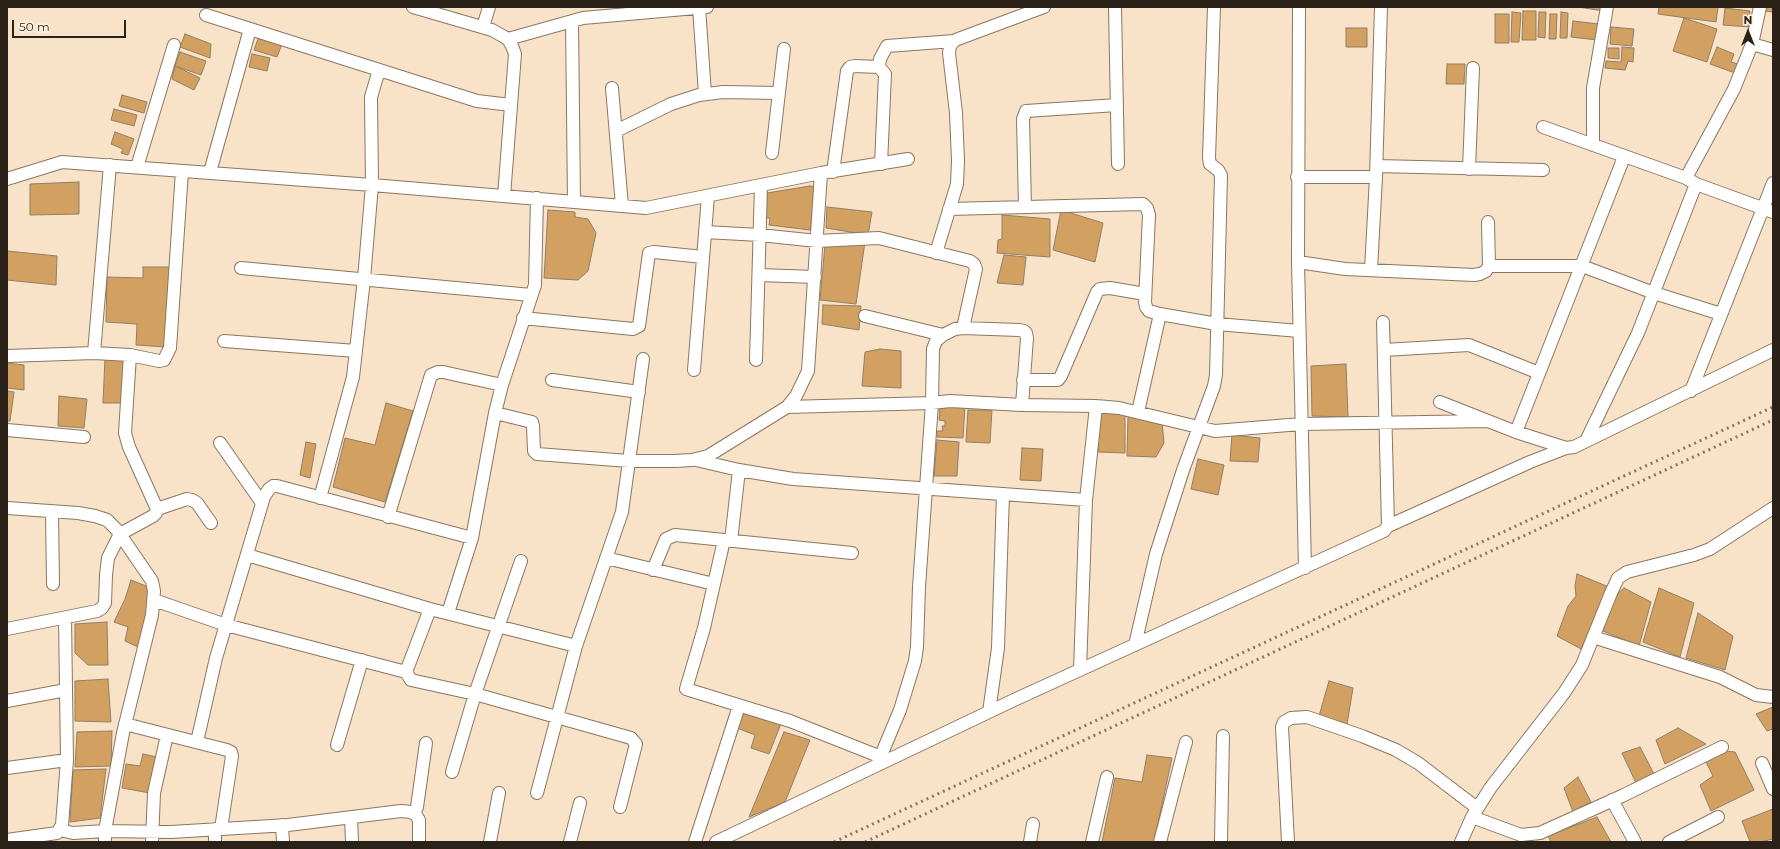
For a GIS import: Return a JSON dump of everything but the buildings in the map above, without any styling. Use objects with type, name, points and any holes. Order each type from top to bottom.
[{"type":"street","points":[[413,7],[492,30],[508,39],[512,46],[514,54],[504,196]]},
{"type":"street","points":[[483,27],[490,7]]},
{"type":"street","points":[[508,39],[583,18],[702,7],[705,94]]},
{"type":"street","points":[[879,66],[880,59],[887,46],[954,41],[1044,7]]},
{"type":"street","points":[[1115,7],[1118,164]]},
{"type":"street","points":[[1135,645],[1156,554],[1183,470],[1214,386],[1221,175],[1218,170],[1210,164],[1209,158],[1214,7]]},
{"type":"street","points":[[1299,7],[1297,177],[1305,568]]},
{"type":"street","points":[[1370,270],[1376,172],[1381,7]]},
{"type":"street","points":[[1592,146],[1593,88],[1607,7]]},
{"type":"street","points":[[1586,441],[1638,333],[1654,293],[1691,181],[1734,90],[1752,44],[1760,7]]},
{"type":"street","points":[[206,15],[477,101],[511,105]]},
{"type":"street","points":[[572,21],[574,202]]},
{"type":"street","points":[[210,172],[250,29]]},
{"type":"street","points":[[936,254],[957,184],[958,161],[956,113],[949,53],[950,46],[954,41]]},
{"type":"street","points":[[1752,44],[1773,50]]},
{"type":"street","points":[[137,167],[174,45]]},
{"type":"street","points":[[772,152],[784,49]]},
{"type":"street","points":[[495,413],[532,422],[534,426],[534,451],[538,454],[629,461],[674,461],[708,456],[787,407],[796,396],[808,371],[817,241],[827,173],[847,71],[850,67],[879,66],[883,70],[886,79],[881,164]]},
{"type":"street","points":[[1469,169],[1473,68]]},
{"type":"street","points":[[320,498],[353,377],[364,279],[372,185],[371,96],[379,70]]},
{"type":"street","points":[[612,88],[622,206]]},
{"type":"street","points":[[616,131],[671,104],[705,94],[722,92],[779,93]]},
{"type":"street","points":[[1024,207],[1023,119],[1026,111],[1117,105]]},
{"type":"street","points":[[1543,127],[1768,210]]},
{"type":"street","points":[[1516,432],[1624,157]]},
{"type":"street","points":[[7,179],[62,162],[210,172],[646,208],[761,185],[908,159]]},
{"type":"street","points":[[94,353],[110,165]]},
{"type":"street","points":[[1297,177],[1376,172],[1469,169],[1543,170]]},
{"type":"street","points":[[7,356],[94,353],[130,355],[159,361],[164,360],[170,348],[182,171]]},
{"type":"street","points":[[1690,392],[1721,314],[1768,210],[1773,182]]},
{"type":"street","points":[[756,360],[761,185]]},
{"type":"street","points":[[694,370],[708,196]]},
{"type":"street","points":[[448,613],[472,538],[495,413],[502,385],[536,277],[537,198]]},
{"type":"street","points":[[949,209],[1143,204],[1147,208],[1149,215],[1146,294],[1146,307],[1149,311],[1217,324],[1299,331]]},
{"type":"street","points":[[1298,262],[1346,269],[1474,275],[1480,274],[1486,271],[1489,266],[1488,222]]},
{"type":"street","points":[[705,232],[760,235],[817,241],[879,238],[936,254],[961,258],[974,264],[976,269],[964,328]]},
{"type":"street","points":[[523,318],[633,329],[638,326],[649,253],[654,252],[703,258]]},
{"type":"street","points":[[1489,266],[1582,266],[1654,293],[1721,314]]},
{"type":"street","points":[[241,268],[531,295]]},
{"type":"street","points":[[758,275],[815,277]]},
{"type":"street","points":[[1023,380],[1058,380],[1097,292],[1100,289],[1110,288],[1146,294]]},
{"type":"street","points":[[1138,412],[1160,314]]},
{"type":"street","points":[[865,316],[943,335]]},
{"type":"street","points":[[1383,322],[1388,526]]},
{"type":"street","points":[[879,761],[900,710],[916,654],[925,489],[932,403],[933,349],[936,341],[943,335],[955,329],[964,328],[1019,330],[1026,333],[1022,405]]},
{"type":"street","points":[[224,341],[356,351]]},
{"type":"street","points":[[1384,350],[1470,345],[1539,373]]},
{"type":"street","points":[[716,842],[879,761],[1305,568],[1384,531],[1388,526],[1530,462],[1566,448],[1574,447],[1690,392],[1773,350]]},
{"type":"street","points":[[7,629],[97,611],[102,608],[105,603],[108,558],[120,534],[156,513],[157,509],[129,447],[125,433],[130,355]]},
{"type":"street","points":[[537,793],[576,646],[622,512],[643,359]]},
{"type":"street","points":[[388,517],[431,375],[438,372],[443,372],[502,385]]},
{"type":"street","points":[[552,380],[638,392]]},
{"type":"street","points":[[787,407],[932,403],[950,400],[1022,405],[1096,406],[1120,408],[1200,426],[1215,431],[1301,424],[1488,421]]},
{"type":"street","points":[[1440,402],[1516,432],[1566,448]]},
{"type":"street","points":[[1080,670],[1086,500],[1096,406]]},
{"type":"street","points":[[7,430],[84,437]]},
{"type":"street","points":[[220,443],[262,503]]},
{"type":"street","points":[[694,459],[739,470],[793,479],[1086,500]]},
{"type":"street","points":[[739,470],[728,541],[714,584],[704,628],[686,689],[790,721],[879,761]]},
{"type":"street","points":[[197,742],[216,658],[262,503],[266,492],[273,486],[472,538]]},
{"type":"street","points":[[989,712],[998,648],[1004,494]]},
{"type":"street","points":[[157,509],[187,499],[192,500],[197,504],[211,523]]},
{"type":"street","points":[[7,508],[95,516],[107,520],[120,534],[152,581],[154,600],[152,616],[125,724],[105,836]]},
{"type":"street","points":[[1461,842],[1475,812],[1490,787],[1564,693],[1582,665],[1610,593],[1618,578],[1627,572],[1694,555],[1710,549],[1773,508]]},
{"type":"street","points":[[52,511],[53,584]]},
{"type":"street","points":[[653,570],[666,539],[670,536],[852,553]]},
{"type":"street","points":[[247,555],[430,609],[576,646]]},
{"type":"street","points":[[606,558],[714,584]]},
{"type":"street","points":[[452,772],[474,694],[521,561]]},
{"type":"street","points":[[154,600],[226,625],[406,672],[411,680],[474,694],[634,740],[636,744],[620,807]]},
{"type":"street","points":[[406,672],[430,609]]},
{"type":"street","points":[[55,835],[62,825],[67,760],[65,618]]},
{"type":"street","points":[[1592,637],[1720,677],[1756,696],[1773,697]]},
{"type":"street","points":[[337,745],[362,660]]},
{"type":"street","points":[[7,701],[66,690]]},
{"type":"street","points":[[695,842],[739,706]]},
{"type":"street","points":[[1288,842],[1282,727],[1284,722],[1291,718],[1307,717],[1362,736],[1396,750],[1418,763],[1475,812],[1521,835],[1540,834],[1722,747]]},
{"type":"street","points":[[125,724],[231,752],[232,756],[215,842]]},
{"type":"street","points":[[151,837],[154,793],[167,735]]},
{"type":"street","points":[[1220,842],[1223,736]]},
{"type":"street","points":[[1160,842],[1186,742]]},
{"type":"street","points":[[414,814],[417,807],[426,743]]},
{"type":"street","points":[[7,768],[67,760]]},
{"type":"street","points":[[1762,763],[1773,789]]},
{"type":"street","points":[[1092,842],[1107,777]]},
{"type":"street","points":[[490,842],[499,793]]},
{"type":"street","points":[[1612,800],[1635,842]]},
{"type":"street","points":[[570,842],[580,803]]},
{"type":"street","points":[[7,840],[73,833],[105,836],[151,837],[218,829],[282,825],[401,811],[414,814],[419,820],[419,842]]},
{"type":"street","points":[[351,817],[352,842]]},
{"type":"street","points":[[1669,842],[1718,817]]},
{"type":"street","points":[[1030,842],[1033,824]]},
{"type":"street","points":[[282,825],[283,842]]},
{"type":"railway","points":[[834,842],[1773,407]]},
{"type":"railway","points":[[865,842],[1773,420]]}]
